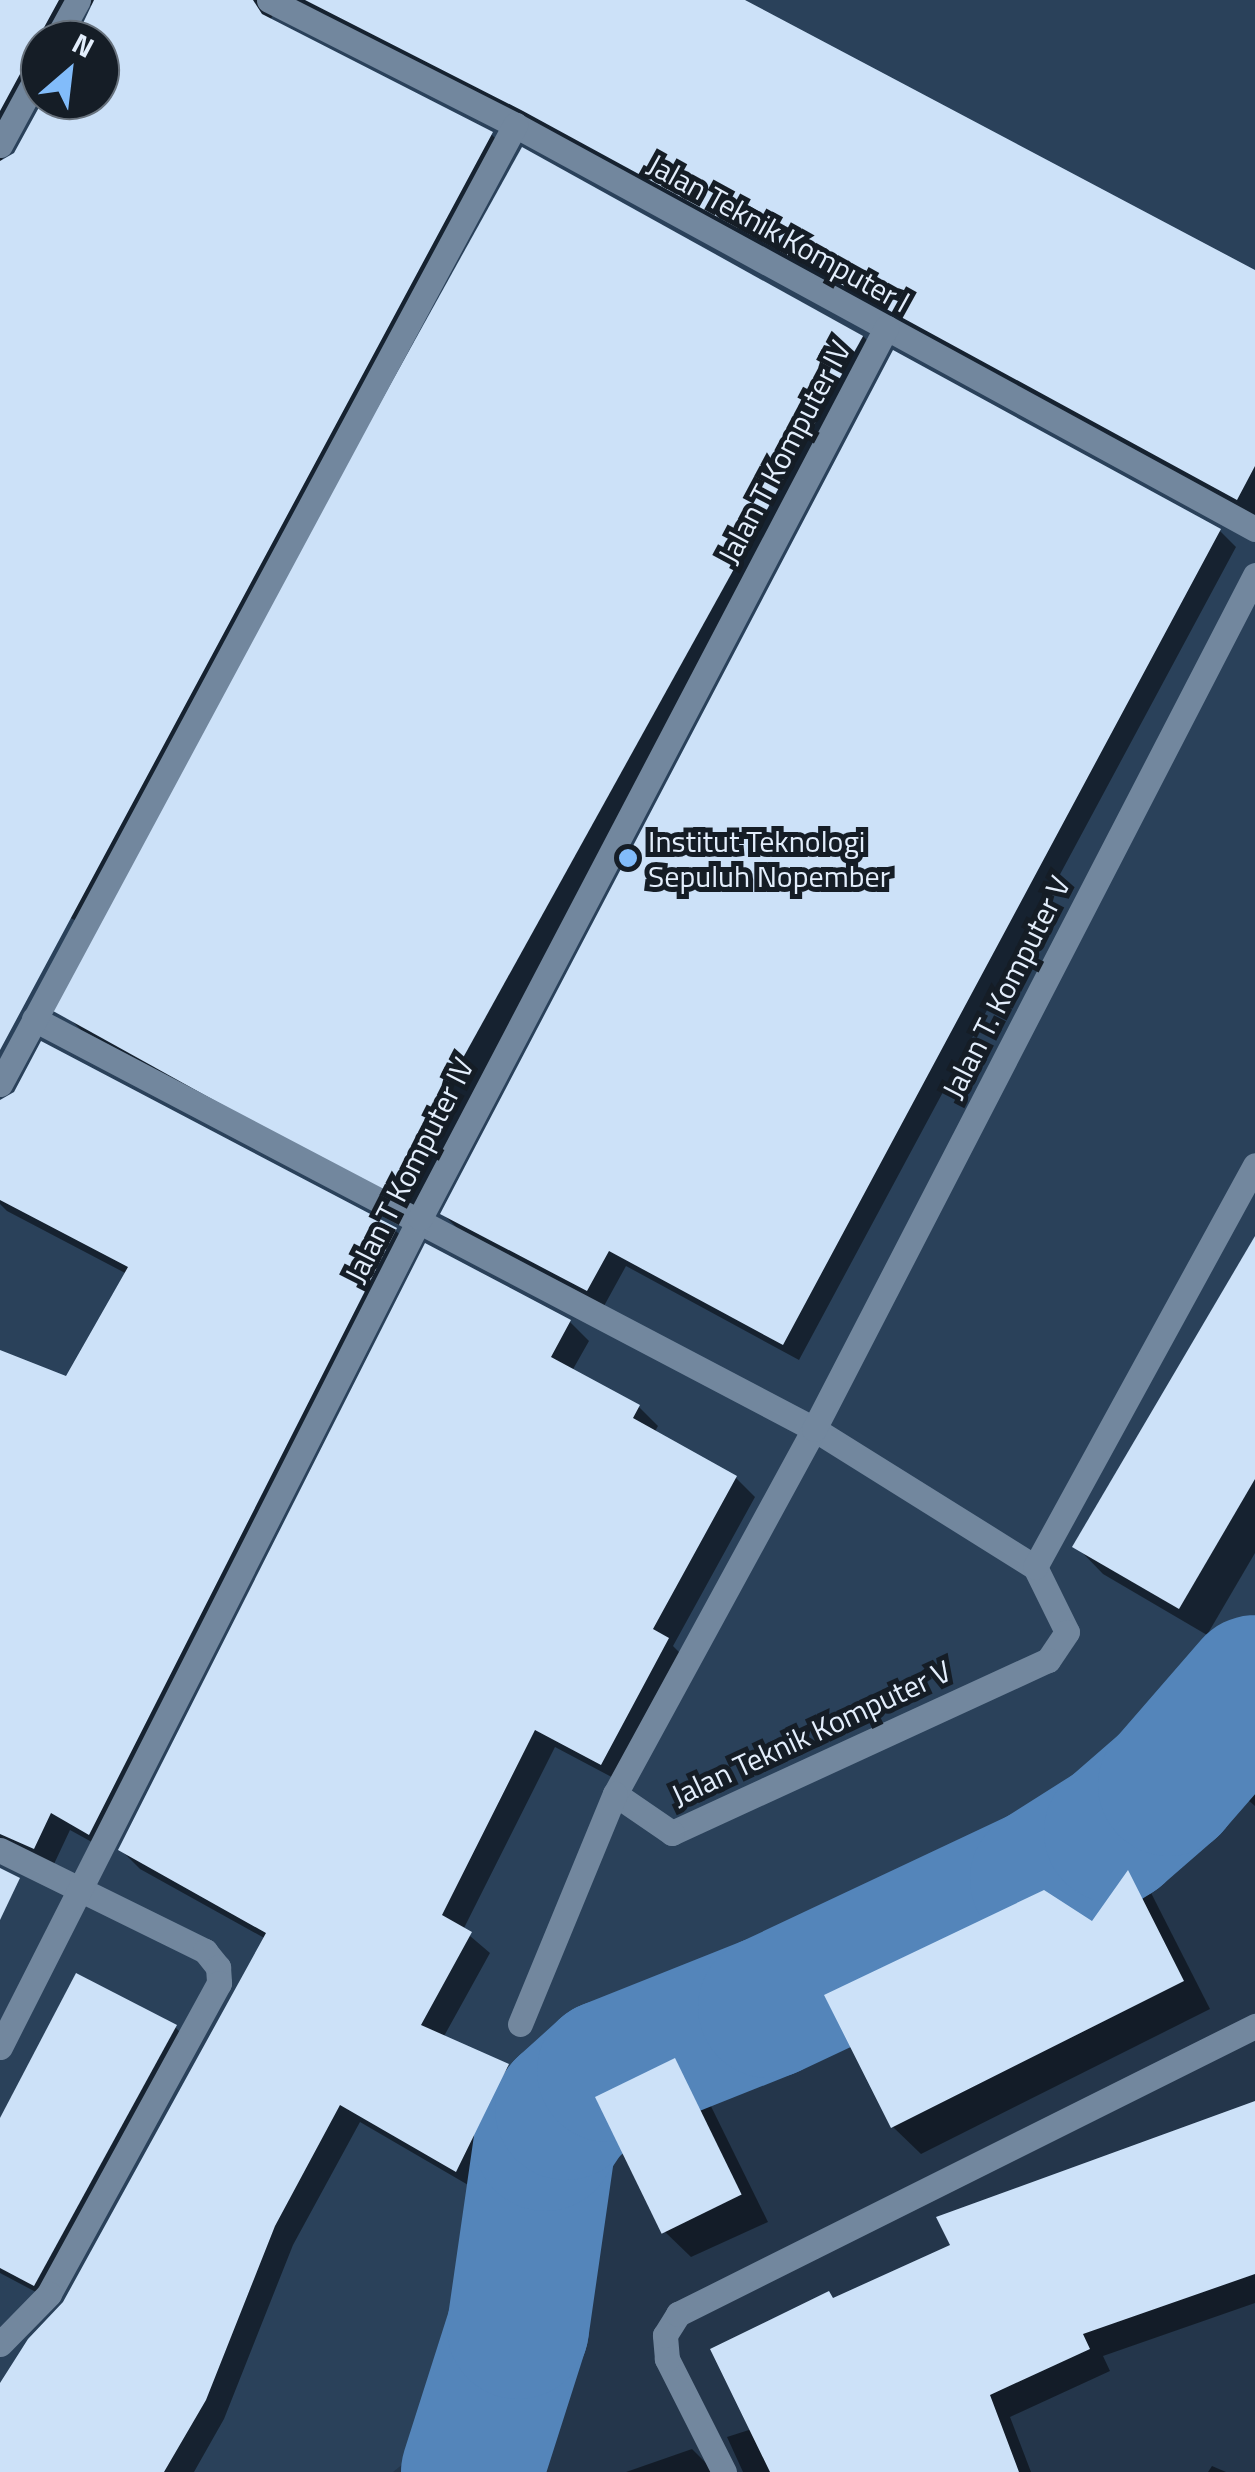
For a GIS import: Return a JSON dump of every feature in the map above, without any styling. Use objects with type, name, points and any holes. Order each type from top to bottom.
[{"type":"street","name":"Jalan Teknik Komputer I","points":[[269,0],[515,125],[1255,529]]},
{"type":"street","points":[[0,145],[20,108]]},
{"type":"street","points":[[0,1084],[515,125]]},
{"type":"street","name":"Jalan T Komputer IV","points":[[0,2047],[420,1218],[886,328]]},
{"type":"street","name":"Jalan T. Komputer V","points":[[814,1429],[1255,576]]},
{"type":"street","points":[[34,1019],[420,1218],[814,1429],[1035,1567],[1255,1165]]},
{"type":"street","name":"Jalan Teknik Komputer V","points":[[814,1429],[615,1794],[672,1833],[1048,1660],[1068,1632],[1035,1567]]},
{"type":"street","points":[[520,2024],[615,1794]]},
{"type":"street","points":[[0,1850],[205,1951],[218,1968],[219,1983],[49,2294],[0,2344]]},
{"type":"street","points":[[724,2472],[668,2359],[665,2336],[678,2314],[1255,2026]]},
{"type":"shaded area","name":"Institut Teknologi Sepuluh Nopember","points":[[0,0],[1255,0],[1255,1616],[1088,1810],[531,2089],[424,2447],[393,2472],[0,2472]]},
{"type":"building","points":[[0,0],[59,0],[48,20],[20,20],[20,74],[0,111]]},
{"type":"building","points":[[94,0],[253,0],[262,14],[493,132],[0,1050],[0,161],[14,153],[32,120],[120,120],[120,20],[84,20]]},
{"type":"building","points":[[305,0],[745,0],[1255,270],[1255,466],[1237,500],[523,111]]},
{"type":"building","points":[[522,147],[863,336],[387,1196],[45,1007]]},
{"type":"building","points":[[893,350],[1221,529],[783,1345],[609,1251],[587,1291],[440,1214]]},
{"type":"building","points":[[41,1041],[397,1228],[89,1835],[51,1813],[34,1849],[0,1834],[0,1350],[66,1376],[128,1267],[0,1200],[0,1100],[14,1092]]},
{"type":"building","points":[[1255,1236],[1255,1479],[1179,1609],[1072,1547]]},
{"type":"building","points":[[425,1243],[571,1320],[551,1357],[640,1405],[633,1418],[737,1476],[653,1629],[669,1638],[601,1765],[535,1730],[442,1915],[472,1932],[421,2025],[509,2064],[456,2172],[340,2105],[275,2226],[206,2400],[164,2472],[0,2472],[0,2383],[28,2339],[63,2302],[266,1933],[118,1850]]},
{"type":"building","points":[[0,1868],[20,1878],[0,1920]]},
{"type":"building","points":[[1128,1870],[1184,1981],[891,2128],[824,1995],[1044,1890],[1092,1921]]},
{"type":"building","points":[[76,1973],[177,2025],[34,2286],[0,2268],[0,2118]]},
{"type":"building","points":[[675,2058],[742,2195],[662,2234],[595,2097]]},
{"type":"building","points":[[1255,2101],[1255,2274],[1083,2334],[1090,2349],[990,2395],[1019,2472],[770,2472],[710,2349],[829,2291],[833,2298],[950,2245],[936,2217]]},
{"type":"waterway","points":[[472,2472],[518,2328],[545,2140],[566,2109],[608,2071],[769,2007],[1041,1879],[1115,1832],[1169,1785],[1255,1686]]},
{"type":"place","name":"Institut Teknologi Sepuluh Nopember","points":[[628,858]]}]
